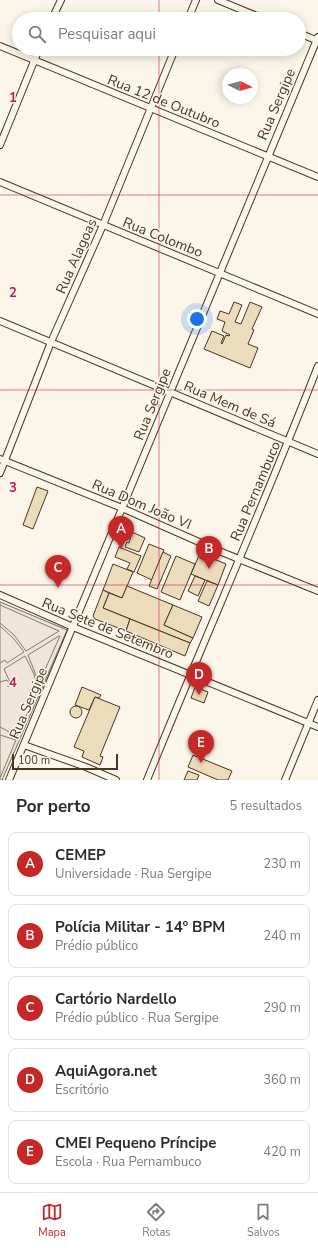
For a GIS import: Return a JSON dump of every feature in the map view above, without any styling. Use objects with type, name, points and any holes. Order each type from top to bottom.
[{"type":"street","points":[[55,12],[61,0]]},
{"type":"street","points":[[191,12],[196,0]]},
{"type":"street","points":[[218,0],[247,12]]},
{"type":"street","points":[[306,35],[318,39]]},
{"type":"street","name":"Rua Sergipe","points":[[9,780],[219,273],[318,39]]},
{"type":"street","name":"Rua 12 de Outubro","points":[[0,46],[12,51]]},
{"type":"street","name":"Rua 12 de Outubro","points":[[24,56],[318,177]]},
{"type":"street","points":[[0,146],[36,56]]},
{"type":"street","name":"Rua Alagoas","points":[[0,473],[2,459],[51,342],[103,225],[172,56]]},
{"type":"street","name":"Rua Colombo","points":[[0,182],[318,314]]},
{"type":"street","name":"Rua Mem de Sá","points":[[0,321],[318,454]]},
{"type":"street","name":"Rua Pernambuco","points":[[147,780],[190,674],[289,442],[318,366]]},
{"type":"street","name":"Rua Dom João VI","points":[[2,459],[318,591]]},
{"type":"street","name":"Rua Sete de Setembro","points":[[0,595],[73,627],[318,728]]},
{"type":"street","points":[[285,780],[318,700]]},
{"type":"street","points":[[24,745],[86,767],[116,780]]},
{"type":"shaded area","points":[[0,602],[67,630],[2,780],[0,780]]},
{"type":"shaded area","points":[[0,602],[67,630],[2,780],[0,780],[0,778],[16,740],[0,735],[0,727],[17,736],[38,690],[34,674],[25,656],[4,669],[10,682],[8,687],[9,683],[7,680],[0,682],[0,663],[5,660],[7,663],[24,652],[14,639],[0,626],[0,623],[14,635],[26,651],[59,631],[0,605]],"holes":[[[60,636],[39,683],[28,655]]]},
{"type":"building","points":[[234,302],[242,305],[235,322],[241,324],[250,302],[262,307],[252,329],[254,330],[248,344],[258,348],[250,368],[204,349],[212,331],[224,336],[221,343],[222,344],[226,335],[230,335],[222,331],[225,322],[217,319],[220,311],[229,314]]},
{"type":"building","points":[[37,487],[48,491],[33,529],[23,525]]},
{"type":"building","points":[[132,532],[145,538],[139,552],[125,547],[127,542],[129,543]]},
{"type":"building","points":[[149,544],[164,550],[152,580],[137,573]]},
{"type":"building","points":[[119,547],[141,556],[134,572],[127,569],[130,563],[115,557]]},
{"type":"building","points":[[163,552],[171,556],[157,589],[149,586]]},
{"type":"building","points":[[200,553],[226,564],[218,585],[191,574]]},
{"type":"building","points":[[176,556],[195,564],[180,600],[161,592]]},
{"type":"building","points":[[113,564],[133,572],[122,598],[103,590]]},
{"type":"building","points":[[195,576],[205,580],[198,596],[188,591]]},
{"type":"building","points":[[207,581],[218,585],[209,606],[198,601]]},
{"type":"building","points":[[127,586],[173,605],[164,625],[193,638],[190,643],[103,608],[109,593],[122,598]]},
{"type":"building","points":[[103,590],[109,593],[103,608],[130,619],[126,631],[95,619],[93,616]]},
{"type":"building","points":[[173,605],[202,617],[193,638],[164,625]]},
{"type":"building","points":[[130,619],[190,643],[185,656],[126,631]]},
{"type":"building","points":[[82,687],[101,695],[99,698],[95,697],[89,710],[75,705]]},
{"type":"building","points":[[195,687],[208,692],[204,703],[191,698]]},
{"type":"building","points":[[95,697],[120,707],[100,756],[103,757],[100,765],[82,757],[84,751],[74,747]]},
{"type":"building","points":[[74,706],[78,706],[82,712],[78,718],[74,718],[70,714],[70,710]]},
{"type":"building","points":[[193,755],[232,771],[228,780],[218,780],[188,767]]},
{"type":"building","points":[[188,771],[199,775],[197,780],[184,780]]},
{"type":"place","name":"CEMEP","points":[[121,549]]},
{"type":"place","name":"Polícia Militar - 14º BPM","points":[[209,569]]},
{"type":"place","name":"Cartório Nardello","points":[[58,588]]},
{"type":"place","name":"AquiAgora.net","points":[[199,695]]},
{"type":"place","name":"CMEI Pequeno Príncipe","points":[[201,763]]}]
